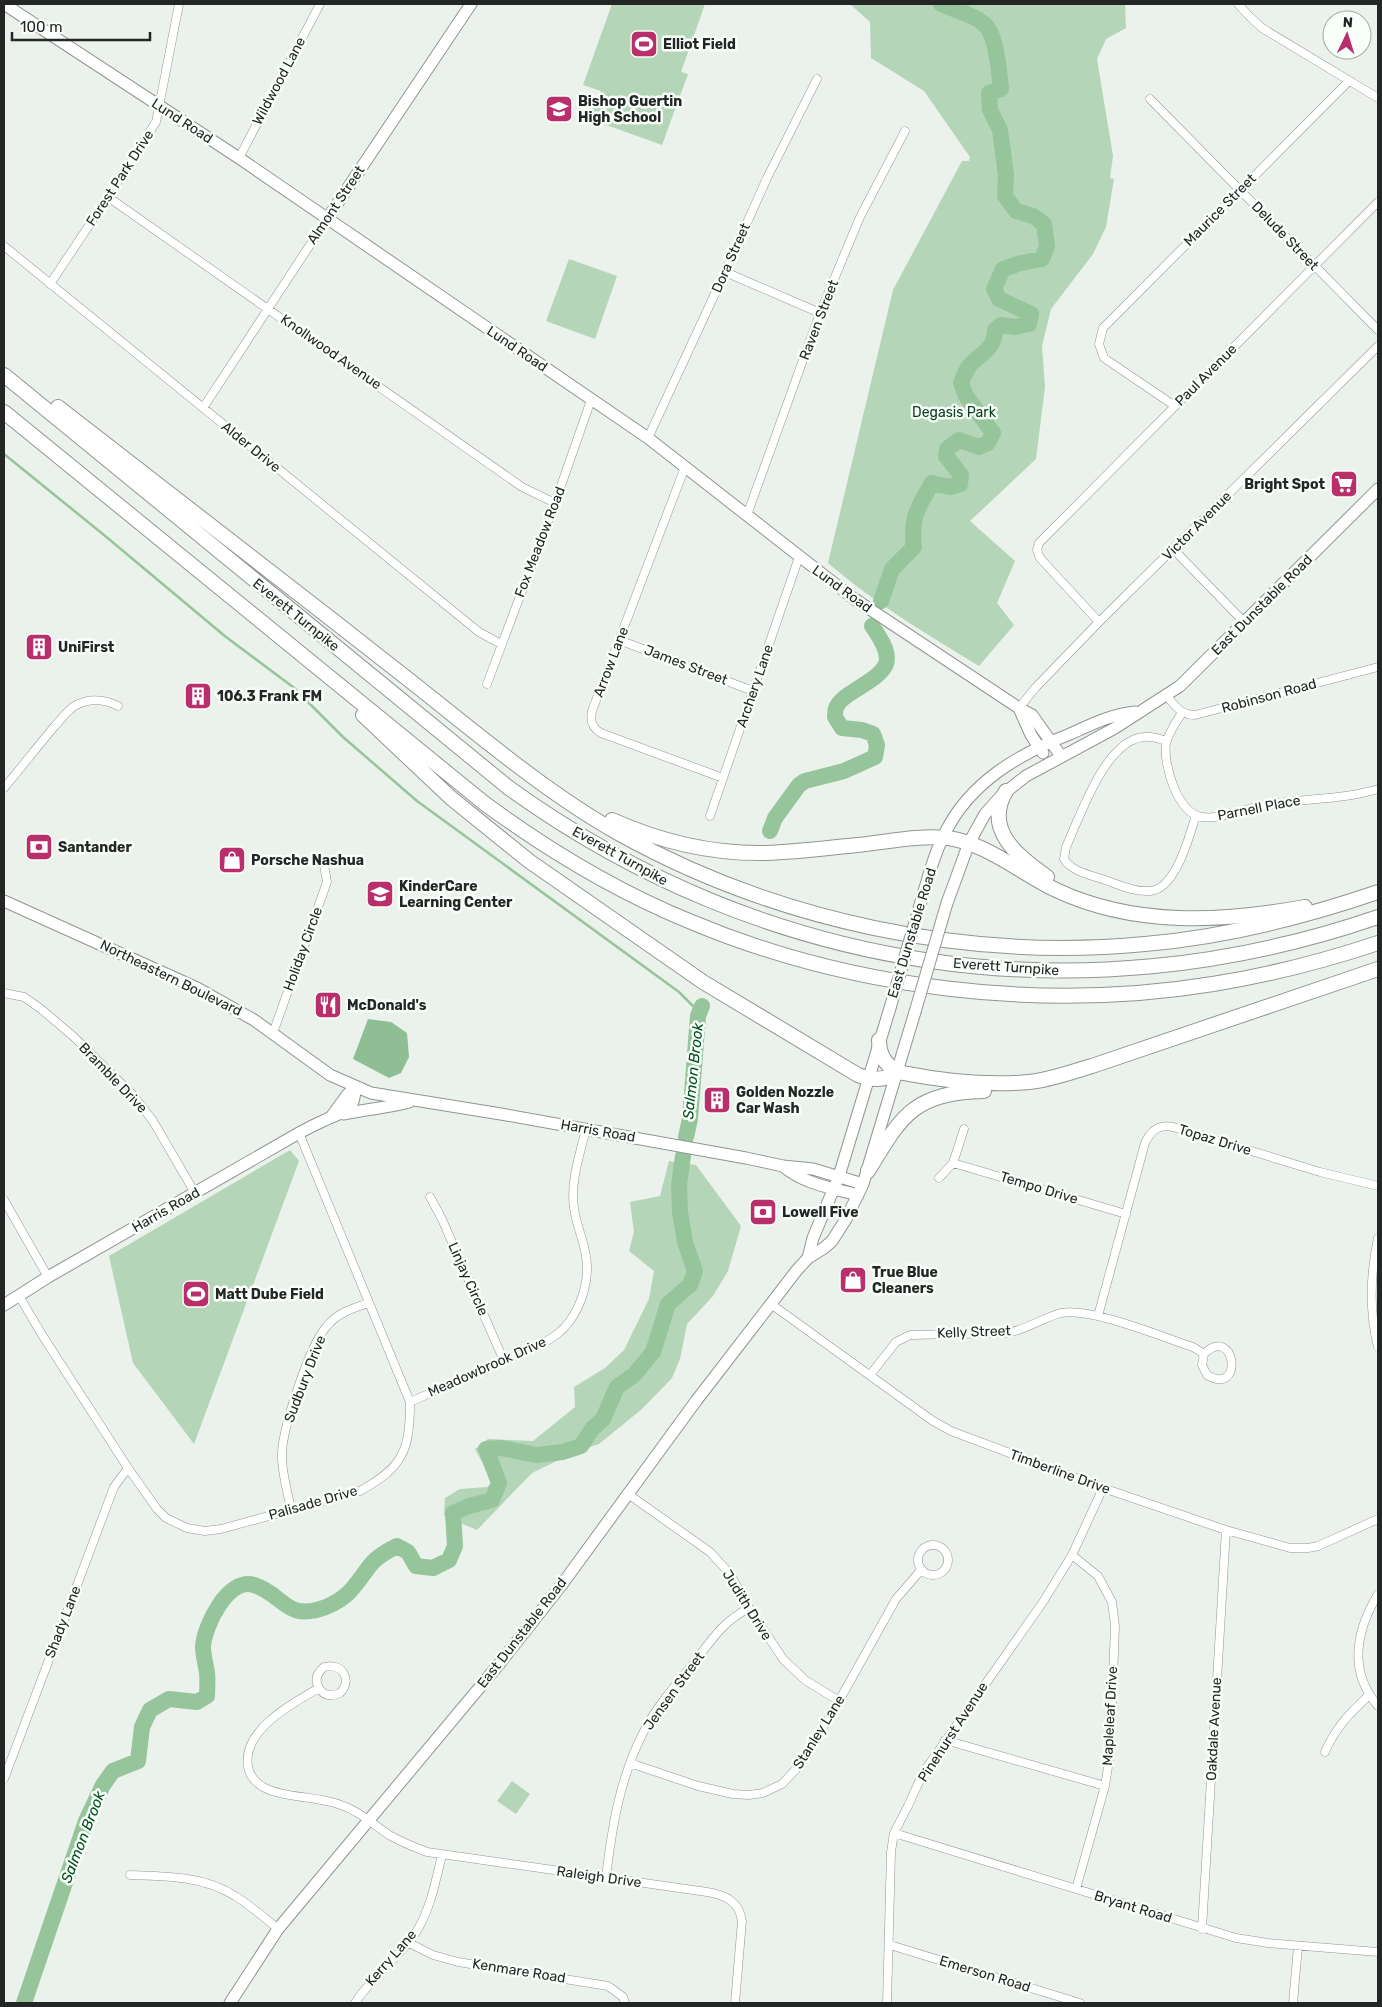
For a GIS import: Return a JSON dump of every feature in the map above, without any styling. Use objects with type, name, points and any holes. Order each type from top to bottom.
[{"type":"highway","points":[[4,366],[523,768],[578,808],[613,830],[722,882],[814,913],[871,926],[947,940],[1056,948],[1165,942],[1268,925],[1324,910],[1378,892]]},
{"type":"highway","name":"Everett Turnpike","points":[[4,375],[509,788],[606,851],[712,902],[790,930],[871,951],[971,967],[1056,972],[1156,967],[1222,958],[1305,940],[1378,918]]},
{"type":"highway","name":"Everett Turnpike","points":[[4,412],[484,803],[567,859],[618,888],[679,917],[732,938],[800,959],[872,976],[961,990],[1020,995],[1087,996],[1162,991],[1244,979],[1325,960],[1378,944]]},
{"type":"highway","points":[[290,646],[436,785],[515,851],[713,989],[854,1074],[868,1079],[884,1079],[898,1071]]},
{"type":"highway","points":[[523,768],[613,821],[656,837],[701,848],[766,853],[921,838],[942,838],[969,843],[1054,889],[1076,898],[1107,908],[1165,918],[1218,918],[1284,910],[1378,892]]},
{"type":"highway","points":[[1006,791],[999,807],[999,822],[1003,835],[1011,847],[1031,866],[1052,881],[1081,897],[1107,908]]},
{"type":"highway","points":[[866,1177],[897,1125],[910,1111],[923,1102],[947,1093],[1001,1090],[1092,1066],[1378,969]]},
{"type":"highway","points":[[879,1040],[880,1050],[885,1062],[898,1071],[964,1082],[1029,1082]]},
{"type":"street","name":"Lund Road","points":[[4,4],[239,158],[648,438],[815,571],[871,611],[1032,715],[1061,756]]},
{"type":"street","name":"Forest Park Drive","points":[[50,284],[156,122],[179,4]]},
{"type":"street","name":"Wildwood Lane","points":[[239,158],[320,4]]},
{"type":"street","name":"Almont Street","points":[[203,408],[470,4]]},
{"type":"street","points":[[1238,4],[1262,28],[1378,98]]},
{"type":"street","name":"Dora Street","points":[[648,438],[767,178],[817,79]]},
{"type":"street","name":"Maurice Street","points":[[1175,406],[1111,364],[1102,354],[1099,344],[1100,333],[1110,320],[1349,81]]},
{"type":"street","name":"Delude Street","points":[[1150,99],[1241,189],[1378,330]]},
{"type":"street","name":"Raven Street","points":[[747,515],[820,313],[860,217],[905,130]]},
{"type":"street","name":"Knollwood Avenue","points":[[108,197],[522,487],[555,503]]},
{"type":"street","name":"Paul Avenue","points":[[1099,622],[1038,556],[1037,549],[1043,539],[1378,202]]},
{"type":"street","name":"Alder Drive","points":[[4,246],[479,632],[501,644]]},
{"type":"street","points":[[725,272],[820,313]]},
{"type":"street","name":"Victor Avenue","points":[[1019,708],[1099,622],[1378,346]]},
{"type":"street","name":"Fox Meadow Road","points":[[487,684],[555,503],[591,400]]},
{"type":"street","name":"Arrow Lane","points":[[685,467],[592,711],[591,720],[595,729],[604,734],[723,778]]},
{"type":"street","name":"East Dunstable Road","points":[[230,2003],[278,1929],[506,1656],[696,1401],[771,1304],[808,1258],[832,1241],[846,1219],[866,1177],[947,903],[969,843],[985,814],[1006,791],[1026,776],[1115,728],[1189,679],[1378,489]]},
{"type":"street","points":[[1173,549],[1245,623]]},
{"type":"street","name":"Archery Lane","points":[[710,816],[799,557]]},
{"type":"street","name":"James Street","points":[[620,640],[753,691]]},
{"type":"street","name":"Robinson Road","points":[[1182,713],[1192,715],[1203,714],[1378,667]]},
{"type":"street","points":[[1166,696],[1182,713],[1167,741],[1167,760],[1173,785],[1184,806],[1196,815],[1185,848],[1173,873],[1164,885],[1157,890],[1142,891],[1076,870],[1069,865],[1064,859],[1066,847],[1098,777],[1111,758],[1132,741],[1143,737],[1167,741]]},
{"type":"street","points":[[4,788],[71,709],[83,702],[93,700],[109,702],[118,706]]},
{"type":"street","points":[[1019,708],[1039,748],[1050,762]]},
{"type":"street","name":"East Dunstable Road","points":[[808,1258],[813,1238],[839,1176],[922,898],[942,838],[961,806],[982,783],[1008,764],[1052,742],[1109,718],[1139,712]]},
{"type":"street","name":"Parnell Place","points":[[1196,815],[1212,817],[1266,805],[1306,799],[1347,796],[1378,789]]},
{"type":"street","name":"Holiday Circle","points":[[273,1033],[327,882],[324,865]]},
{"type":"street","name":"Northeastern Boulevard","points":[[4,901],[197,988],[236,1009],[273,1033],[330,1075],[355,1088]]},
{"type":"street","name":"Bramble Drive","points":[[4,993],[24,997],[41,1009],[74,1037],[134,1096],[153,1121],[195,1193]]},
{"type":"street","name":"Harris Road","points":[[336,1116],[347,1095],[355,1088],[412,1101],[491,1112],[783,1166],[805,1167],[839,1176],[866,1177]]},
{"type":"street","name":"Harris Road","points":[[4,1305],[48,1277],[299,1133],[336,1116],[412,1101]]},
{"type":"street","name":"Topaz Drive","points":[[1098,1316],[1145,1143],[1150,1133],[1155,1129],[1167,1126],[1320,1172],[1378,1186]]},
{"type":"street","name":"Meadowbrook Drive","points":[[410,1402],[542,1344],[557,1335],[569,1322],[581,1298],[587,1278],[585,1251],[574,1208],[573,1194],[586,1129]]},
{"type":"street","points":[[939,1178],[953,1162],[964,1129]]},
{"type":"street","name":"Palisade Drive","points":[[19,1296],[128,1468],[157,1509],[174,1523],[187,1528],[205,1531],[221,1529],[360,1491],[379,1480],[392,1469],[404,1451],[410,1424],[410,1402],[299,1133]]},
{"type":"street","name":"Tempo Drive","points":[[953,1162],[1126,1214]]},
{"type":"street","name":"Harris Road","points":[[783,1166],[799,1177],[858,1195]]},
{"type":"street","name":"Linjay Circle","points":[[430,1197],[441,1217],[504,1361]]},
{"type":"street","points":[[4,1200],[48,1277]]},
{"type":"street","points":[[1378,1238],[1372,1272],[1371,1294],[1372,1316],[1378,1347]]},
{"type":"street","name":"Sudbury Drive","points":[[291,1510],[282,1456],[288,1416],[312,1353],[326,1327],[344,1312],[369,1303]]},
{"type":"street","name":"Timberline Drive","points":[[771,1304],[933,1421],[956,1434],[1103,1488],[1226,1530],[1284,1547],[1298,1549],[1318,1546],[1378,1521]]},
{"type":"street","name":"Kelly Street","points":[[870,1375],[896,1342],[910,1335],[995,1334],[1016,1331],[1061,1313],[1073,1312],[1098,1316],[1193,1347],[1204,1354]]},
{"type":"street","points":[[1214,1347],[1226,1350],[1232,1359],[1230,1371],[1218,1378],[1207,1375],[1202,1365],[1204,1354],[1214,1347]]},
{"type":"street","name":"Shady Lane","points":[[4,1779],[114,1487],[128,1468]]},
{"type":"street","name":"Pinehurst Avenue","points":[[887,2003],[891,1852],[894,1833],[923,1773],[1043,1602],[1072,1555],[1103,1488]]},
{"type":"street","name":"Judith Drive","points":[[628,1494],[710,1552],[730,1574],[749,1608],[783,1659],[805,1680],[839,1701]]},
{"type":"street","name":"Oakdale Avenue","points":[[1202,1928],[1226,1530]]},
{"type":"street","name":"Mapleleaf Drive","points":[[1072,1555],[1098,1576],[1107,1592],[1114,1613],[1115,1626],[1110,1754],[1105,1786],[1076,1889]]},
{"type":"street","name":"Stanley Lane","points":[[630,1763],[716,1791],[749,1795],[773,1790],[792,1775],[839,1701],[896,1599],[921,1570]]},
{"type":"street","points":[[1378,1594],[1364,1623],[1359,1644],[1360,1667],[1369,1695],[1378,1706]]},
{"type":"street","name":"Jensen Street","points":[[606,1878],[617,1803],[630,1763],[644,1730],[673,1689],[727,1622],[749,1608]]},
{"type":"street","name":"Raleigh Drive","points":[[319,1688],[283,1710],[258,1734],[248,1753],[248,1767],[250,1775],[255,1781],[268,1789],[329,1801],[351,1809],[403,1842],[421,1850],[442,1855],[708,1892],[724,1896],[735,1903],[742,1921],[735,2003]]},
{"type":"street","points":[[1325,1752],[1344,1718],[1369,1695]]},
{"type":"street","points":[[945,1740],[1105,1786]]},
{"type":"street","name":"Bryant Road","points":[[894,1833],[1236,1938],[1298,1946],[1378,1952]]},
{"type":"street","name":"Kerry Lane","points":[[355,2003],[373,1978],[417,1929],[424,1917],[434,1888],[442,1855]]},
{"type":"street","points":[[130,1875],[186,1878],[213,1886],[235,1896],[278,1929]]},
{"type":"street","name":"Kenmare Road","points":[[407,1942],[433,1955],[458,1962],[608,1986],[623,1997],[625,2003]]},
{"type":"street","name":"Emerson Road","points":[[890,1945],[1080,2003]]},
{"type":"street","points":[[1293,2003],[1298,1946]]},
{"type":"green space","name":"Elliot Field","points":[[612,4],[705,4],[681,72],[688,74],[662,145],[587,118],[595,99],[601,91],[583,85]]},
{"type":"green space","name":"Degasis Park","points":[[850,4],[1125,4],[1126,28],[1106,39],[1097,59],[1113,156],[1110,178],[1114,179],[1106,227],[1093,254],[1051,309],[1042,346],[1045,387],[1036,459],[970,521],[1015,561],[997,603],[1014,625],[979,666],[883,605],[828,563],[893,290],[962,161],[969,161],[970,157],[924,91],[871,58],[870,22]]},
{"type":"green space","points":[[569,259],[617,276],[595,339],[546,321]]},
{"type":"green space","points":[[368,1019],[391,1022],[407,1033],[409,1057],[401,1073],[389,1078],[353,1059]]},
{"type":"green space","points":[[290,1150],[299,1161],[194,1444],[133,1363],[109,1256]]},
{"type":"green space","points":[[669,1161],[696,1165],[741,1226],[728,1271],[713,1296],[687,1324],[680,1359],[672,1378],[642,1409],[599,1444],[573,1453],[532,1473],[477,1530],[444,1516],[445,1498],[460,1489],[487,1487],[493,1482],[475,1449],[488,1439],[533,1441],[575,1407],[574,1387],[605,1368],[624,1350],[649,1299],[654,1271],[629,1251],[634,1232],[630,1202],[660,1196]]},
{"type":"green space","points":[[512,1781],[530,1794],[516,1814],[497,1801]]},
{"type":"waterway","name":"Salmon Brook","points":[[881,601],[892,569],[914,547],[914,520],[919,506],[932,483],[950,487],[960,484],[961,475],[946,456],[947,449],[959,440],[979,447],[988,443],[993,433],[966,396],[961,383],[969,366],[991,345],[995,336],[995,330],[1001,325],[1015,327],[1029,324],[1031,314],[999,299],[994,289],[1003,269],[1042,259],[1047,246],[1044,224],[1033,216],[1016,211],[1005,196],[1006,175],[1000,130],[990,110],[989,93],[1001,89],[996,53],[988,28],[979,20],[941,4]]},
{"type":"waterway","points":[[4,454],[226,637],[293,687],[343,737],[417,801],[679,992],[699,1012]]},
{"type":"waterway","name":"Salmon Brook","points":[[770,831],[775,818],[799,785],[805,781],[844,771],[875,757],[877,745],[873,734],[862,730],[842,728],[835,717],[838,704],[847,695],[875,677],[886,664],[885,649],[872,626]]},
{"type":"waterway","name":"Salmon Brook","points":[[686,1137],[690,1119],[698,1016],[702,1006]]},
{"type":"waterway","name":"Salmon Brook","points":[[24,2003],[86,1821],[103,1785],[113,1771],[138,1761],[142,1727],[150,1710],[169,1699],[197,1702],[207,1696],[207,1676],[203,1650],[204,1638],[219,1605],[227,1596],[235,1588],[244,1585],[254,1585],[264,1589],[293,1609],[312,1611],[326,1607],[348,1594],[375,1560],[397,1546],[408,1552],[416,1566],[433,1568],[449,1560],[455,1546],[453,1513],[469,1506],[492,1500],[499,1483],[486,1449],[501,1448],[536,1455],[563,1452],[581,1446],[592,1429],[603,1419],[617,1387],[634,1375],[653,1352],[668,1304],[690,1285],[695,1271],[685,1242],[680,1212],[679,1185],[683,1156]]},
{"type":"place","name":"Elliot Field","points":[[644,44]]},
{"type":"place","name":"Bishop Guertin High School","points":[[559,109]]},
{"type":"place","name":"Bright Spot","points":[[1344,484]]},
{"type":"place","name":"UniFirst","points":[[39,647]]},
{"type":"place","name":"106.3 Frank FM","points":[[198,696]]},
{"type":"place","name":"Santander","points":[[39,847]]},
{"type":"place","name":"Porsche Nashua","points":[[232,860]]},
{"type":"place","name":"KinderCare Learning Center","points":[[380,894]]},
{"type":"place","name":"McDonald's","points":[[328,1005]]},
{"type":"place","name":"Golden Nozzle Car Wash","points":[[717,1100]]},
{"type":"place","name":"Lowell Five","points":[[763,1212]]},
{"type":"place","name":"True Blue Cleaners","points":[[853,1280]]},
{"type":"place","name":"Matt Dube Field","points":[[196,1294]]}]
